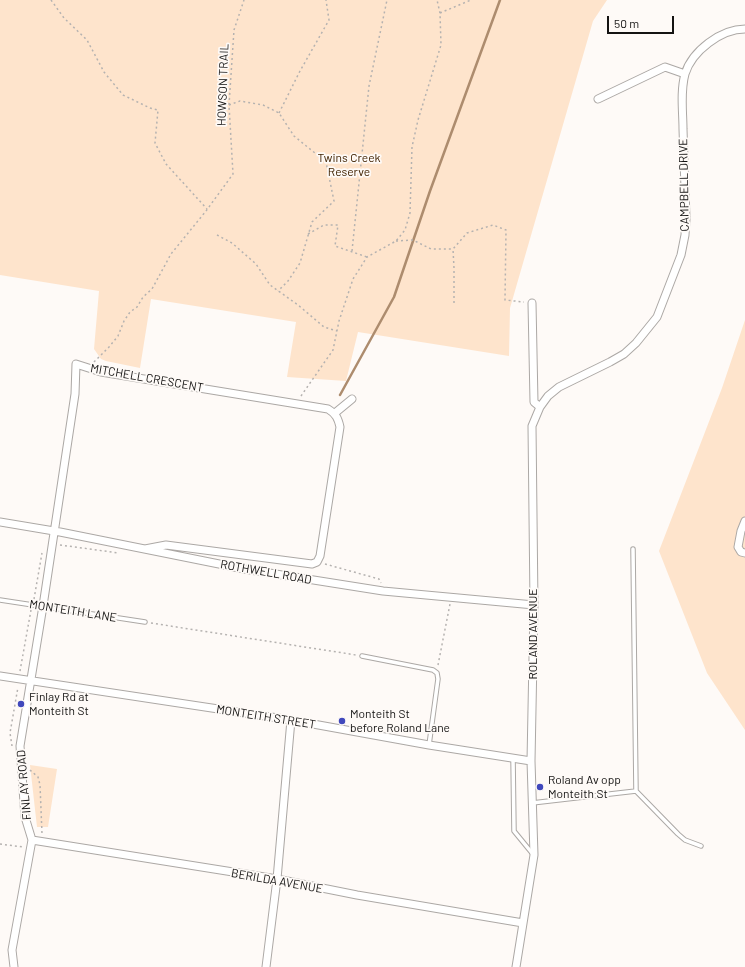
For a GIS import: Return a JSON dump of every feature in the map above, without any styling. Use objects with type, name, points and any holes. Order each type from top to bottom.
[{"type":"street","name":"CAMPBELL DRIVE","points":[[540,407],[548,396],[559,387],[624,354],[636,343],[657,317],[682,255],[685,235],[686,219],[682,95],[685,74],[698,52],[708,42],[736,29],[745,29]]},
{"type":"street","points":[[598,99],[665,67],[685,74]]},
{"type":"street","points":[[532,303],[534,402],[540,407]]},
{"type":"street","name":"MITCHELL CRESCENT","points":[[54,531],[75,394],[76,364],[101,372],[296,403],[328,409],[335,413]]},
{"type":"street","points":[[145,548],[166,545],[312,564],[317,562],[320,556],[340,427],[335,413],[352,399]]},
{"type":"street","name":"ROLAND AVENUE","points":[[516,967],[534,855],[531,761],[534,605],[532,426],[540,407]]},
{"type":"street","points":[[745,521],[741,531],[738,547],[741,552],[745,553]]},
{"type":"street","name":"ROTHWELL ROAD","points":[[0,522],[145,548],[244,569],[367,589],[534,605]]},
{"type":"street","name":"FINLAY ROAD","points":[[14,967],[12,950],[32,840],[25,817],[20,746],[54,531]]},
{"type":"street","name":"MONTEITH STREET","points":[[0,676],[291,720],[429,745],[531,761]]},
{"type":"street","points":[[266,967],[277,879],[291,720]]},
{"type":"street","name":"BERILDA AVENUE","points":[[32,840],[277,879],[357,895],[523,923]]},
{"type":"lane","points":[[633,549],[636,791],[685,840],[701,846]]},
{"type":"lane","name":"MONTEITH LANE","points":[[0,600],[145,622]]},
{"type":"lane","points":[[362,656],[433,670],[437,673],[438,679],[429,745]]},
{"type":"lane","points":[[513,758],[514,831],[534,855]]},
{"type":"lane","points":[[532,804],[636,791]]},
{"type":"path","points":[[51,0],[64,18],[87,40],[104,72],[123,95],[150,108],[158,110],[155,143],[166,164],[207,209]]},
{"type":"path","name":"HOWSON TRAIL","points":[[88,368],[118,336],[124,321],[130,312],[137,307],[143,297],[152,289],[171,254],[206,211],[233,174],[229,105],[234,30],[243,0]]},
{"type":"path","points":[[279,113],[328,20],[326,0]]},
{"type":"path","points":[[352,251],[369,86],[387,0]]},
{"type":"path","points":[[296,403],[333,350],[337,331],[353,279],[367,257],[396,241],[405,230],[410,212],[412,147],[418,120],[440,45],[440,13],[437,0]]},
{"type":"path","points":[[440,13],[471,0]]},
{"type":"path","points":[[229,105],[240,101],[263,105],[279,113],[294,136],[326,162],[334,200],[312,222],[300,262],[288,281],[278,290]]},
{"type":"path","points":[[308,234],[324,225],[338,226],[335,246],[367,257]]},
{"type":"path","points":[[454,302],[453,249],[467,233],[492,225],[506,230],[505,300],[532,303]]},
{"type":"path","points":[[217,235],[232,243],[256,264],[270,285],[298,305],[324,327],[337,331]]},
{"type":"path","points":[[396,241],[413,240],[431,249],[453,249]]},
{"type":"path","points":[[317,562],[379,580]]},
{"type":"path","points":[[437,673],[451,597]]},
{"type":"path","points":[[145,622],[352,653],[362,656]]},
{"type":"path","points":[[21,767],[33,772],[38,777],[40,785],[43,829],[41,842]]},
{"type":"path","points":[[0,844],[23,847]]},
{"type":"green space","name":"Twins Creek Reserve","points":[[0,0],[607,0],[593,21],[510,308],[509,356],[358,332],[346,381],[287,377],[296,322],[151,299],[140,368],[101,359],[94,349],[99,291],[0,275]]},
{"type":"green space","points":[[745,320],[745,730],[707,673],[659,551],[722,388]]},
{"type":"green space","points":[[30,765],[57,769],[48,827],[37,827]]},
{"type":"waterway","points":[[340,395],[394,297],[430,191],[500,0]]},
{"type":"place","name":"Finlay Rd at Monteith St","points":[[21,704]]},
{"type":"place","name":"Monteith St before Roland Lane","points":[[342,721]]},
{"type":"place","name":"Roland Av opp Monteith St","points":[[540,787]]}]
